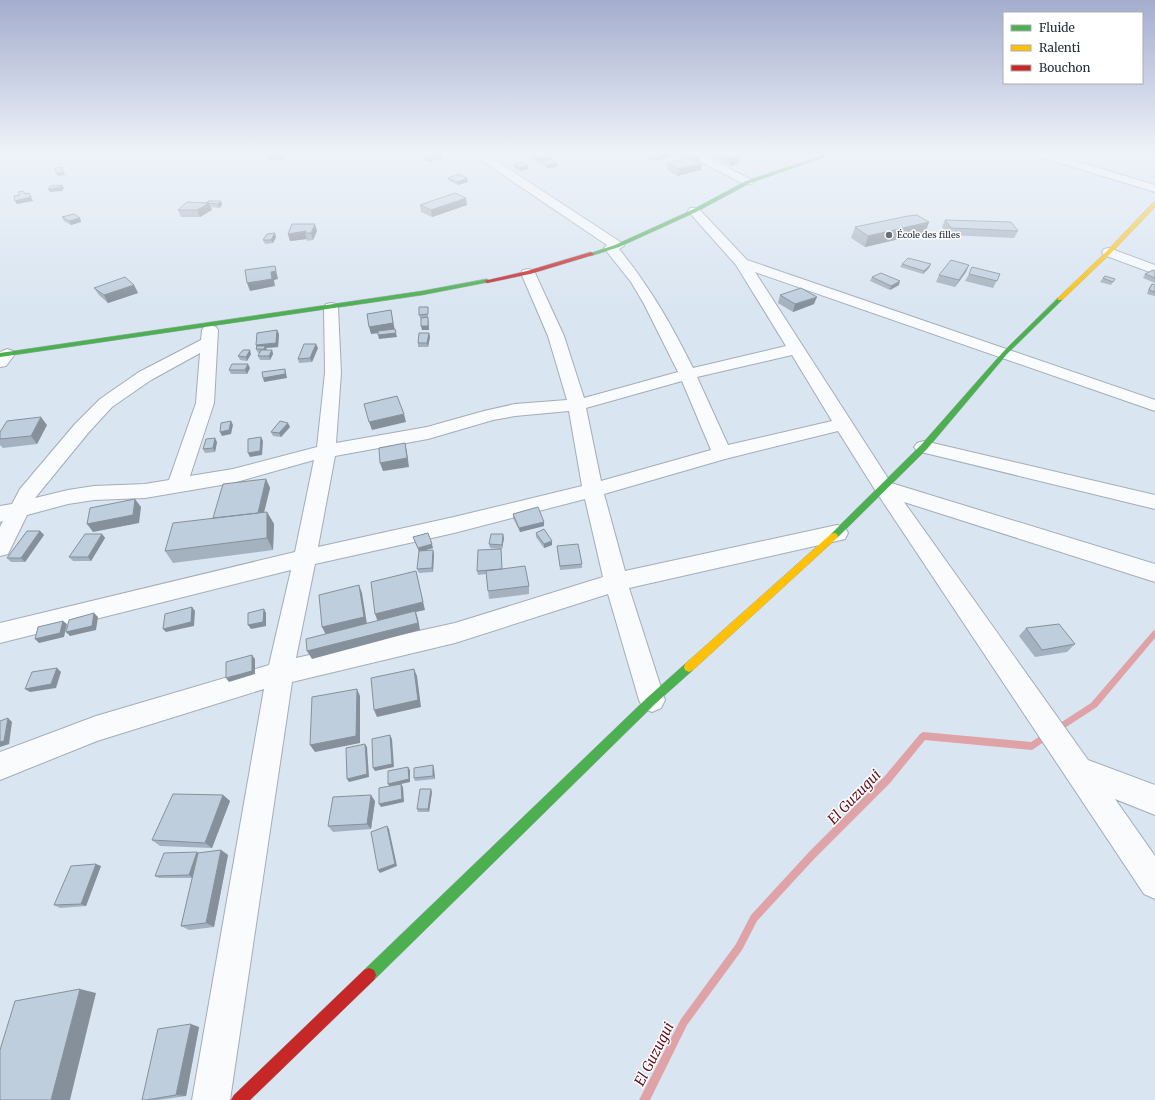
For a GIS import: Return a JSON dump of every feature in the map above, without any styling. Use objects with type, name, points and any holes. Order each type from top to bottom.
[{"type":"street","points":[[551,203],[614,247],[658,316],[688,375],[722,453]]},
{"type":"street","points":[[2,357],[210,333],[331,307],[528,273],[614,247],[708,203]]},
{"type":"street","points":[[239,1100],[467,881],[652,700],[837,533],[884,488],[924,447],[1005,353],[1109,252],[1155,204]]},
{"type":"street","points":[[694,211],[742,263],[842,424],[884,488],[1155,883]]},
{"type":"street","points":[[1109,252],[1155,270]]},
{"type":"street","points":[[742,263],[1155,406]]},
{"type":"street","points":[[528,273],[556,336],[577,405],[593,490],[616,582],[652,700]]},
{"type":"street","points":[[211,1100],[280,673],[305,558],[326,450],[333,373],[331,307]]},
{"type":"street","points":[[178,484],[205,403],[210,333]]},
{"type":"street","points":[[0,548],[18,508],[27,494],[82,428],[106,403],[210,333]]},
{"type":"street","points":[[0,514],[18,508],[75,496],[94,493],[144,491],[178,484],[233,476],[326,450],[428,433],[490,415],[515,410],[577,405],[668,379],[795,349]]},
{"type":"street","points":[[0,634],[305,558],[454,525],[593,490],[722,453],[842,424]]},
{"type":"street","points":[[924,447],[1155,502]]},
{"type":"street","points":[[884,488],[1155,573]]},
{"type":"street","points":[[0,766],[96,729],[280,673],[455,633],[616,582],[837,533]]},
{"type":"street","points":[[1078,770],[1155,800]]},
{"type":"building","points":[[186,203],[208,203],[197,210],[178,210]]},
{"type":"building","points":[[425,203],[450,203],[431,210],[420,205]]},
{"type":"building","points":[[74,214],[80,218],[69,221],[62,217]]},
{"type":"building","points":[[917,215],[929,222],[868,236],[855,227],[908,216]]},
{"type":"building","points":[[945,220],[1011,222],[1018,231],[951,228]]},
{"type":"building","points":[[292,224],[315,224],[311,233],[305,233],[306,231],[288,234]]},
{"type":"building","points":[[275,233],[271,240],[263,240],[267,234]]},
{"type":"building","points":[[908,258],[931,264],[924,271],[902,264]]},
{"type":"building","points":[[951,260],[969,265],[959,280],[939,275]]},
{"type":"building","points":[[275,266],[276,271],[271,272],[272,279],[247,283],[245,270]]},
{"type":"building","points":[[972,267],[1000,274],[997,281],[969,274]]},
{"type":"building","points":[[1153,270],[1155,271],[1155,278],[1145,274]]},
{"type":"building","points":[[881,273],[900,281],[891,286],[872,277]]},
{"type":"building","points":[[1105,276],[1115,279],[1113,282],[1103,278]]},
{"type":"building","points":[[125,277],[134,285],[104,295],[94,288]]},
{"type":"building","points":[[1152,284],[1155,285],[1155,292],[1149,290]]},
{"type":"building","points":[[801,288],[817,297],[795,304],[780,295]]},
{"type":"building","points":[[419,307],[428,307],[428,314],[419,315]]},
{"type":"building","points":[[391,310],[393,323],[369,327],[367,314]]},
{"type":"building","points":[[428,317],[428,326],[421,326],[421,318]]},
{"type":"building","points":[[395,329],[396,333],[378,335],[378,331]]},
{"type":"building","points":[[277,330],[276,343],[256,345],[257,333]]},
{"type":"building","points":[[419,333],[429,333],[427,343],[418,343]]},
{"type":"building","points":[[304,344],[316,344],[310,358],[298,359]]},
{"type":"building","points":[[257,346],[265,346],[264,349],[256,349]]},
{"type":"building","points":[[243,350],[250,350],[246,357],[238,356]]},
{"type":"building","points":[[261,350],[272,350],[269,356],[258,356]]},
{"type":"building","points":[[232,364],[248,364],[245,370],[229,370]]},
{"type":"building","points":[[285,369],[285,374],[263,378],[262,372]]},
{"type":"building","points":[[397,396],[404,414],[369,422],[364,404]]},
{"type":"building","points":[[41,417],[31,436],[0,439],[0,432],[7,421]]},
{"type":"building","points":[[231,421],[229,430],[220,432],[221,423]]},
{"type":"building","points":[[280,421],[288,423],[279,433],[271,432]]},
{"type":"building","points":[[261,437],[260,451],[248,453],[248,439]]},
{"type":"building","points":[[215,438],[213,448],[203,449],[206,439]]},
{"type":"building","points":[[405,443],[407,458],[380,463],[379,448]]},
{"type":"building","points":[[266,479],[258,513],[213,518],[223,484]]},
{"type":"building","points":[[135,499],[133,515],[87,524],[90,508]]},
{"type":"building","points":[[538,507],[544,522],[519,528],[513,514]]},
{"type":"building","points":[[267,512],[267,538],[165,551],[173,523]]},
{"type":"building","points":[[544,529],[552,541],[544,544],[536,533]]},
{"type":"building","points":[[27,531],[40,531],[21,558],[7,558]]},
{"type":"building","points":[[428,533],[432,544],[418,548],[413,537]]},
{"type":"building","points":[[85,534],[102,534],[88,557],[69,557]]},
{"type":"building","points":[[491,534],[503,534],[502,545],[489,544]]},
{"type":"building","points":[[578,544],[582,564],[560,566],[557,546]]},
{"type":"building","points":[[501,549],[502,569],[477,571],[478,550]]},
{"type":"building","points":[[433,550],[432,568],[417,569],[419,551]]},
{"type":"building","points":[[525,566],[529,586],[488,591],[486,571]]},
{"type":"building","points":[[416,571],[423,602],[375,614],[371,582]]},
{"type":"building","points":[[359,585],[364,617],[322,627],[319,595]]},
{"type":"building","points":[[192,607],[191,622],[163,629],[165,614]]},
{"type":"building","points":[[264,609],[263,622],[248,625],[248,613]]},
{"type":"building","points":[[415,611],[418,623],[307,651],[306,639]]},
{"type":"building","points":[[94,613],[92,626],[66,632],[69,620]]},
{"type":"building","points":[[63,621],[60,633],[35,639],[38,627]]},
{"type":"building","points":[[1059,624],[1075,644],[1042,650],[1026,628]]},
{"type":"building","points":[[252,655],[252,671],[226,678],[226,662]]},
{"type":"building","points":[[57,668],[51,684],[25,689],[32,672]]},
{"type":"building","points":[[414,669],[418,700],[374,710],[371,678]]},
{"type":"building","points":[[357,689],[356,736],[310,745],[312,697]]},
{"type":"building","points":[[8,718],[4,741],[0,742],[0,721]]},
{"type":"building","points":[[390,735],[392,764],[373,768],[372,739]]},
{"type":"building","points":[[365,744],[367,774],[347,779],[346,748]]},
{"type":"building","points":[[433,765],[433,776],[414,778],[414,768]]},
{"type":"building","points":[[408,767],[409,779],[388,784],[388,771]]},
{"type":"building","points":[[401,784],[402,799],[379,804],[379,788]]},
{"type":"building","points":[[420,789],[431,789],[428,809],[417,809]]},
{"type":"building","points":[[173,794],[223,795],[205,843],[152,840]]},
{"type":"building","points":[[371,795],[367,824],[328,826],[333,797]]},
{"type":"building","points":[[387,826],[395,864],[378,870],[371,832]]},
{"type":"building","points":[[221,850],[206,923],[181,926],[198,853]]},
{"type":"building","points":[[197,852],[189,875],[155,876],[164,853]]},
{"type":"building","points":[[96,864],[81,904],[54,905],[71,866]]},
{"type":"building","points":[[80,989],[51,1100],[0,1100],[0,1050],[15,1001]]},
{"type":"building","points":[[191,1024],[176,1095],[142,1100],[158,1029]]},
{"type":"waterway","name":"El Guzugui","points":[[1057,729],[1094,705],[1155,633]]},
{"type":"waterway","name":"El Guzugui","points":[[644,1100],[684,1022],[739,947],[754,918],[812,855],[887,780],[923,736],[1032,746],[1048,735]]},
{"type":"traffic: fast","points":[[591,254],[617,246],[708,203]]},
{"type":"traffic: fast","points":[[0,355],[422,293],[487,281]]},
{"type":"traffic: fast","points":[[834,536],[924,447],[1005,353],[1060,299]]},
{"type":"traffic: fast","points":[[369,975],[652,700],[689,667]]},
{"type":"traffic: slow","points":[[1060,299],[1109,252],[1155,204]]},
{"type":"traffic: slow","points":[[689,667],[834,536]]},
{"type":"traffic: jam","points":[[487,281],[528,273],[591,254]]},
{"type":"traffic: jam","points":[[239,1100],[369,975]]},
{"type":"place","name":"École des filles","points":[[889,235]]}]
